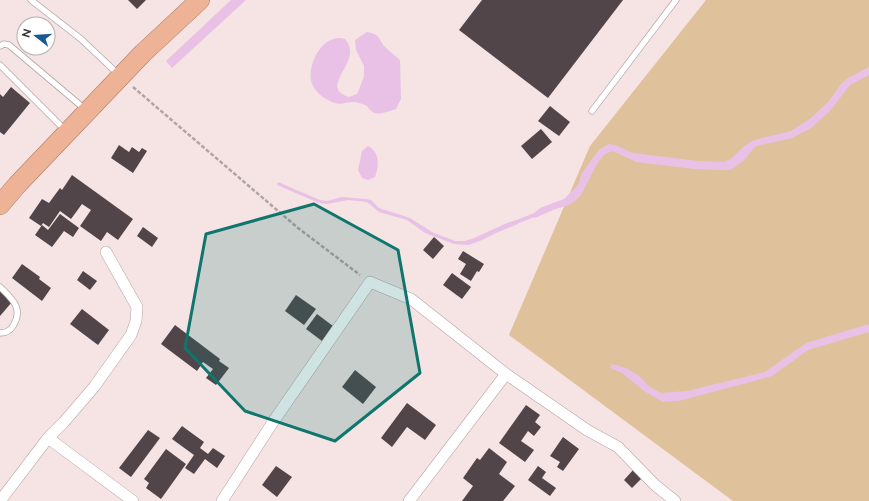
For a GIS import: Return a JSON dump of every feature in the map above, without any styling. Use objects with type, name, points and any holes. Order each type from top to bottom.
[{"type":"highway","points":[[0,205],[16,185],[143,54],[200,0]]},
{"type":"street","points":[[0,501],[48,438],[94,387],[131,335],[136,321],[137,307],[106,252]]},
{"type":"street","points":[[222,501],[273,422],[370,282],[411,299],[506,374],[587,430],[618,447],[655,485],[675,501]]},
{"type":"street","points":[[409,501],[506,374]]},
{"type":"street","points":[[48,438],[133,501]]},
{"type":"lane","points":[[31,0],[81,39],[121,77]]},
{"type":"lane","points":[[592,111],[676,0]]},
{"type":"lane","points":[[0,46],[9,45],[88,111]]},
{"type":"lane","points":[[0,65],[67,133]]},
{"type":"lane","points":[[0,287],[16,305],[18,315],[17,320],[11,329],[7,332],[0,333]]},
{"type":"path","points":[[121,77],[298,228],[370,282]]},
{"type":"highlighted area","points":[[314,204],[398,250],[420,373],[335,441],[245,411],[185,348],[206,234]]},
{"type":"shaded area","points":[[231,0],[246,0],[172,68],[166,61]]},
{"type":"shaded area","points":[[706,0],[869,0],[869,501],[733,501],[509,335],[590,146]]},
{"type":"shaded area","points":[[367,32],[378,36],[384,46],[400,60],[401,99],[396,109],[380,114],[373,112],[367,106],[358,103],[352,102],[340,104],[331,102],[317,92],[311,80],[312,65],[319,50],[330,40],[337,38],[345,39],[350,47],[350,53],[349,59],[339,78],[338,89],[342,94],[349,97],[357,94],[364,77],[364,66],[356,50],[355,40]]},
{"type":"shaded area","points":[[869,67],[869,75],[850,85],[829,112],[811,128],[792,138],[756,146],[743,161],[731,170],[694,169],[636,162],[613,151],[605,154],[598,162],[581,195],[576,200],[569,205],[535,218],[533,214],[540,208],[564,199],[578,185],[582,173],[600,149],[609,144],[633,153],[698,161],[724,162],[731,159],[743,147],[754,140],[791,131],[811,118],[829,101],[841,84],[848,78]]},
{"type":"shaded area","points":[[368,146],[375,152],[378,164],[375,177],[368,180],[362,178],[358,170],[362,151]]},
{"type":"shaded area","points":[[278,182],[320,200],[327,201],[342,197],[371,200],[379,208],[410,218],[432,232],[455,241],[472,239],[517,220],[518,224],[469,245],[454,244],[425,233],[407,220],[379,212],[367,202],[348,200],[327,204],[319,203],[277,185]]},
{"type":"shaded area","points":[[869,324],[869,332],[808,350],[772,376],[679,401],[663,402],[644,391],[622,373],[610,368],[612,364],[626,368],[639,376],[650,387],[661,393],[687,391],[765,372],[806,343]]},
{"type":"building","points":[[128,0],[146,0],[137,9]]},
{"type":"building","points":[[482,0],[623,0],[548,98],[459,30]]},
{"type":"building","points":[[11,87],[30,103],[4,135],[0,132],[0,94],[3,97]]},
{"type":"building","points":[[550,106],[570,122],[559,136],[538,121]]},
{"type":"building","points":[[541,129],[552,142],[532,159],[521,146]]},
{"type":"building","points":[[119,145],[129,152],[132,147],[139,152],[142,148],[147,151],[133,173],[111,158]]},
{"type":"building","points":[[72,175],[133,219],[118,240],[107,232],[101,241],[80,226],[91,210],[82,204],[71,219],[60,211],[49,227],[43,223],[41,226],[29,218],[42,199],[49,203],[60,188],[62,190]]},
{"type":"building","points":[[60,214],[79,228],[73,237],[64,231],[52,247],[35,235],[42,225],[48,230]]},
{"type":"building","points":[[143,227],[158,238],[152,247],[137,236]]},
{"type":"building","points":[[434,237],[444,246],[433,259],[423,250]]},
{"type":"building","points":[[463,251],[484,264],[479,272],[477,271],[471,281],[460,274],[466,264],[458,259]]},
{"type":"building","points":[[22,264],[40,277],[39,279],[51,288],[42,301],[12,278]]},
{"type":"building","points":[[83,271],[97,281],[90,290],[77,280]]},
{"type":"building","points":[[452,273],[471,287],[462,299],[443,285]]},
{"type":"building","points":[[0,291],[12,302],[0,316]]},
{"type":"building","points":[[296,295],[316,309],[304,325],[285,311]]},
{"type":"building","points":[[82,309],[109,330],[98,345],[70,324]]},
{"type":"building","points":[[317,314],[333,326],[322,341],[306,329]]},
{"type":"building","points":[[175,325],[220,359],[219,361],[229,368],[216,385],[206,378],[213,369],[203,362],[197,371],[161,344]]},
{"type":"building","points":[[355,370],[376,387],[363,404],[342,387]]},
{"type":"building","points":[[407,403],[436,425],[425,440],[407,427],[392,447],[381,438]]},
{"type":"building","points":[[526,405],[540,415],[535,422],[541,427],[534,436],[528,431],[521,441],[534,450],[525,462],[499,443]]},
{"type":"building","points":[[182,426],[204,442],[200,448],[208,454],[213,448],[225,456],[217,468],[205,459],[194,474],[185,468],[194,455],[172,439]]},
{"type":"building","points":[[148,430],[160,438],[131,477],[119,468]]},
{"type":"building","points":[[563,437],[579,449],[563,471],[557,467],[560,462],[550,456]]},
{"type":"building","points":[[489,448],[507,462],[499,474],[515,486],[503,501],[462,501],[473,486],[463,478],[477,458],[480,460]]},
{"type":"building","points":[[166,449],[186,464],[161,499],[146,488],[149,483],[144,479]]},
{"type":"building","points":[[276,466],[292,477],[277,497],[262,485]]},
{"type":"building","points":[[538,466],[546,472],[542,478],[556,488],[550,496],[528,480]]},
{"type":"building","points":[[634,469],[643,477],[632,488],[624,480]]},
{"type":"waterway","points":[[514,223],[537,214]]}]
